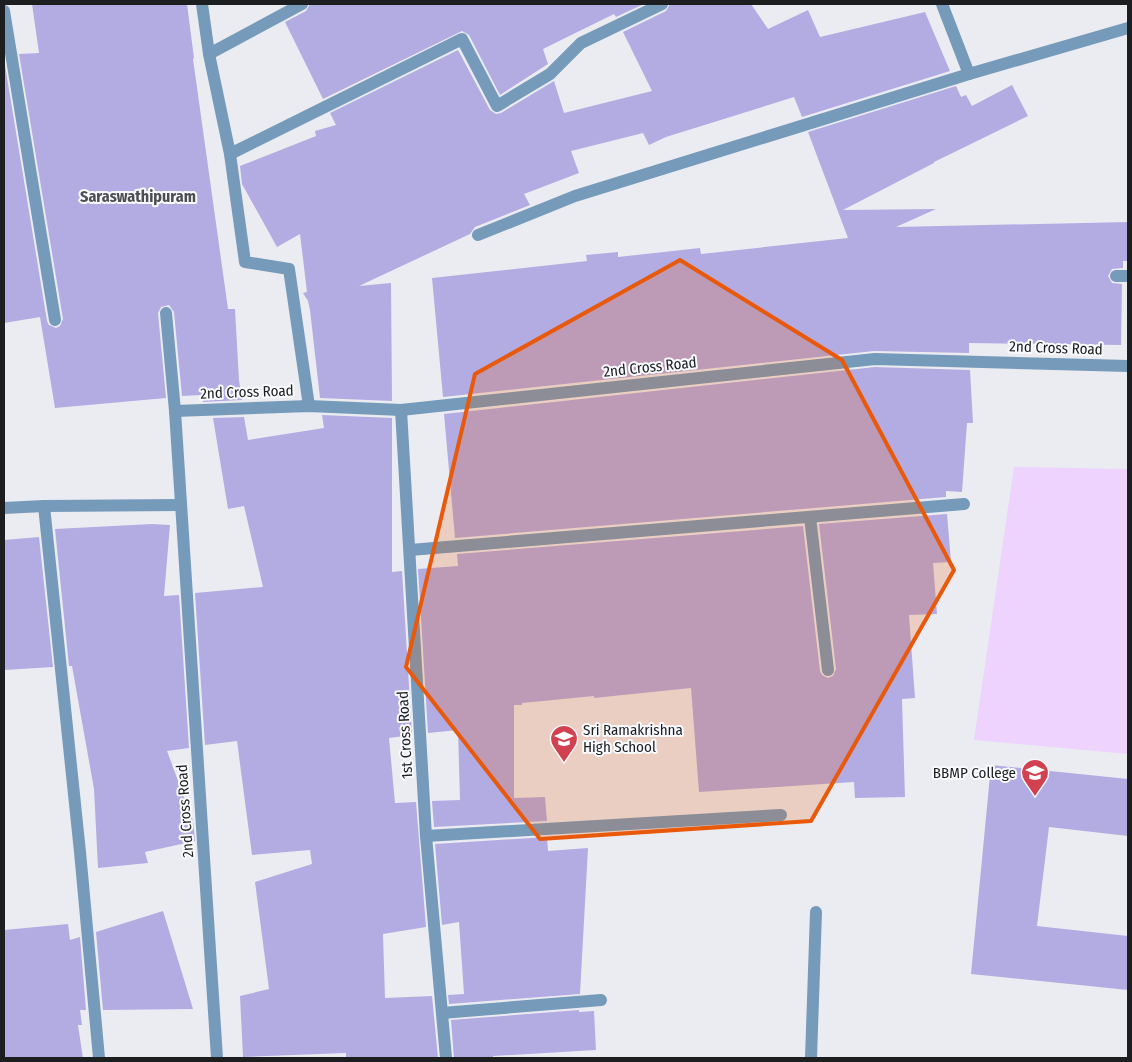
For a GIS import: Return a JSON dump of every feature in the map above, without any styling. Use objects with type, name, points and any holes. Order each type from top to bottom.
[{"type":"street","points":[[202,4],[230,154],[245,262],[289,269],[309,406]]},
{"type":"street","points":[[210,54],[302,4]]},
{"type":"street","points":[[230,154],[462,39],[497,106],[550,74],[581,43],[662,4]]},
{"type":"street","points":[[942,4],[969,74]]},
{"type":"street","points":[[4,11],[55,320]]},
{"type":"street","points":[[478,234],[575,196],[969,74],[1128,28]]},
{"type":"street","name":"2nd Cross Road","points":[[166,313],[175,412],[217,1058]]},
{"type":"street","name":"2nd Cross Road","points":[[175,412],[309,406],[401,410],[875,359],[1128,366]]},
{"type":"street","name":"1st Cross Road","points":[[401,410],[426,836],[446,1058]]},
{"type":"street","points":[[410,550],[964,504]]},
{"type":"street","points":[[4,508],[181,505]]},
{"type":"street","points":[[44,506],[100,1058]]},
{"type":"street","points":[[810,517],[828,670]]},
{"type":"street","points":[[426,836],[781,815]]},
{"type":"street","points":[[811,1058],[816,912]]},
{"type":"street","points":[[442,1012],[601,1000]]},
{"type":"highlighted area","points":[[680,260],[842,360],[954,570],[811,821],[540,839],[406,667],[475,374]]},
{"type":"shaded area","points":[[1014,467],[1128,469],[1128,754],[974,740]]},
{"type":"building","points":[[32,4],[187,4],[228,309],[235,309],[242,400],[203,402],[201,395],[182,396],[174,312],[169,305],[161,307],[158,313],[166,398],[55,408],[40,317],[4,323],[4,59],[47,321],[49,325],[56,328],[60,326],[63,319],[19,54],[39,53]]},
{"type":"building","points":[[310,4],[644,4],[616,17],[614,14],[543,49],[548,64],[500,95],[469,35],[462,31],[323,99],[285,22],[306,11]]},
{"type":"building","points":[[670,4],[751,4],[768,29],[808,10],[820,37],[925,12],[950,71],[802,117],[794,97],[666,137],[649,145],[643,133],[571,151],[579,173],[524,194],[530,205],[475,227],[470,234],[359,286],[391,283],[392,401],[320,398],[310,310],[308,301],[303,293],[307,292],[300,234],[277,247],[242,184],[240,166],[316,136],[315,131],[336,125],[330,113],[458,50],[490,110],[496,114],[501,113],[554,81],[564,113],[652,91],[623,32],[666,11]]},
{"type":"building","points":[[1012,85],[1028,116],[934,162],[843,210],[936,209],[896,227],[1128,222],[1128,261],[1123,261],[1123,268],[1112,269],[1108,276],[1112,283],[1122,284],[1121,345],[969,343],[969,353],[874,351],[443,397],[432,278],[587,261],[586,255],[618,252],[618,257],[700,248],[701,254],[848,238],[808,132],[956,86],[961,97],[966,95],[972,106]]},
{"type":"building","points":[[875,367],[970,370],[973,423],[967,423],[962,492],[946,491],[946,497],[455,538],[444,414]]},
{"type":"building","points":[[322,415],[392,418],[392,572],[402,571],[412,735],[389,738],[395,803],[416,802],[426,927],[383,934],[385,998],[432,996],[438,1058],[346,1058],[346,1053],[243,1057],[240,996],[269,989],[255,882],[312,864],[310,850],[252,855],[237,741],[205,745],[195,593],[263,587],[244,506],[228,509],[213,418],[244,417],[248,440],[324,428]]},
{"type":"building","points":[[947,514],[951,562],[933,563],[937,614],[909,615],[915,698],[902,699],[905,797],[855,798],[854,782],[699,792],[691,688],[514,705],[514,798],[545,797],[547,821],[434,827],[432,801],[460,800],[458,730],[428,733],[418,569],[458,566],[457,554],[803,526],[820,671],[822,675],[828,678],[833,676],[836,669],[819,524]]},
{"type":"building","points":[[152,524],[170,525],[164,596],[179,595],[189,748],[167,751],[193,821],[195,841],[145,852],[148,863],[98,868],[94,789],[72,666],[69,666],[55,529]]},
{"type":"building","points":[[39,537],[53,667],[4,670],[4,540]]},
{"type":"building","points":[[991,765],[1128,779],[1128,836],[1049,827],[1037,926],[1128,936],[1128,990],[971,974]]},
{"type":"building","points":[[547,837],[548,851],[588,848],[580,994],[449,1004],[448,995],[464,994],[459,922],[442,925],[435,844]]},
{"type":"building","points":[[163,911],[193,1009],[103,1010],[96,932]]},
{"type":"building","points":[[68,924],[70,940],[80,937],[86,1010],[80,1010],[82,1025],[78,1025],[83,1058],[4,1058],[4,930]]},
{"type":"building","points":[[579,1010],[579,1012],[594,1011],[596,1050],[493,1056],[493,1058],[454,1058],[451,1020]]},
{"type":"place","name":"Sri Ramakrishna High School","points":[[564,763]]},
{"type":"place","name":"BBMP College","points":[[1035,797]]},
{"type":"district","name":"Saraswathipuram","points":[[138,196]]}]
